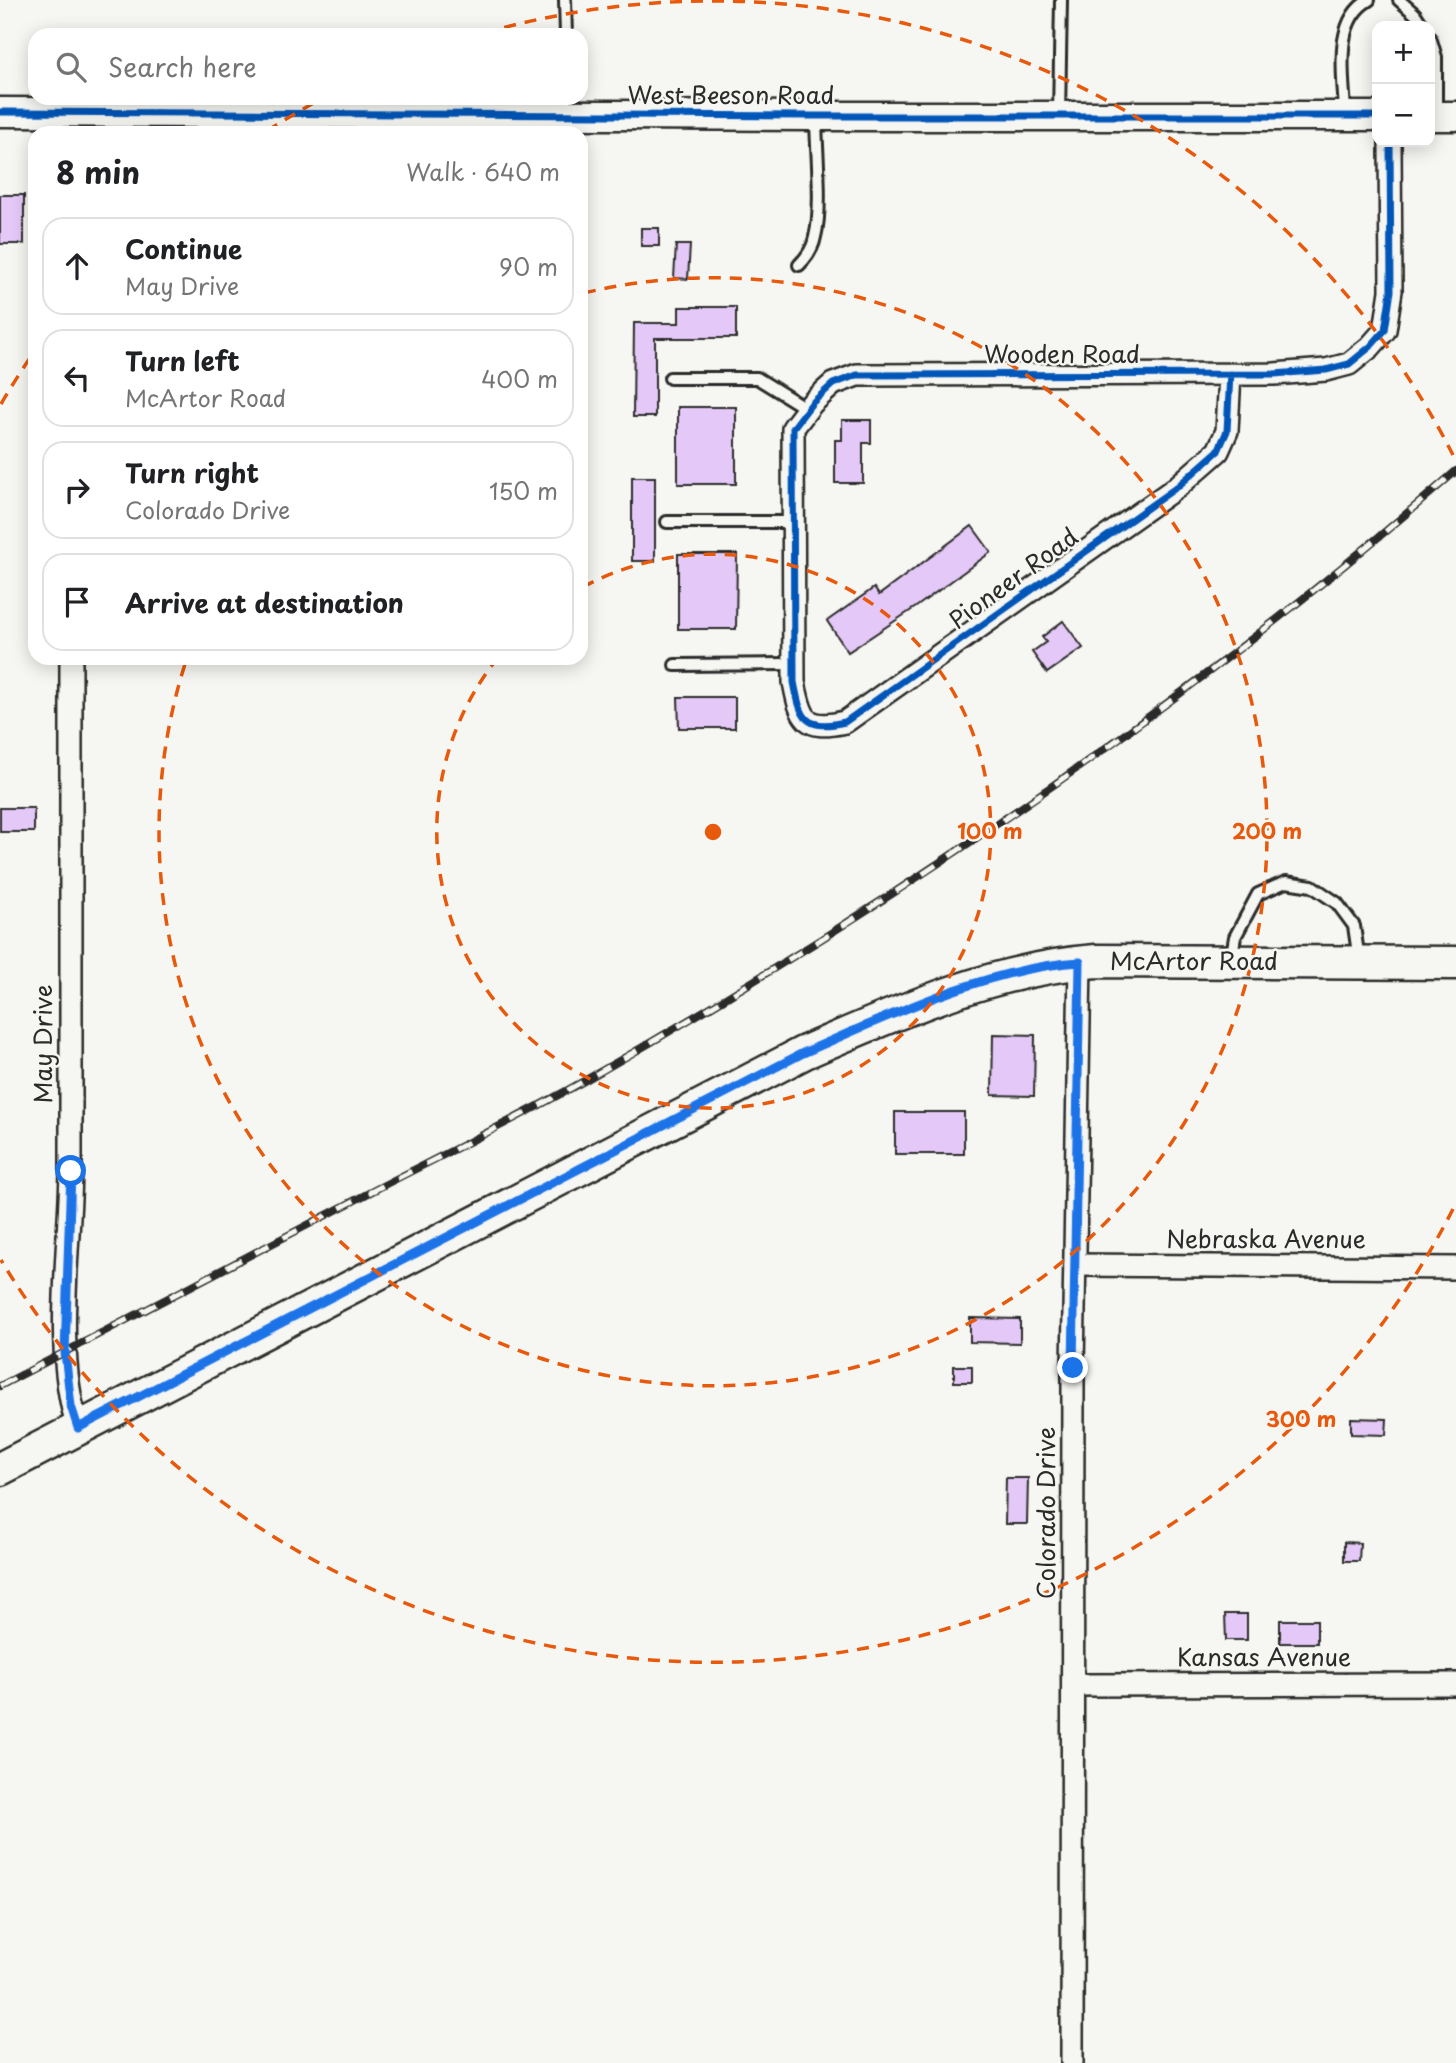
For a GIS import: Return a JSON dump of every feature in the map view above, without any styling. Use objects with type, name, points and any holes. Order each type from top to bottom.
[{"type":"main road","name":"McArtor Road","points":[[0,1469],[803,1053],[932,999],[1006,975],[1065,963],[1456,963]]},
{"type":"street","name":"West Beeson Road","points":[[0,112],[76,122],[569,110],[816,116],[1372,116]]},
{"type":"street","name":"Wooden Road","points":[[794,664],[793,428],[807,409],[834,384],[857,375],[1230,374],[1326,370],[1349,364],[1385,330],[1391,291],[1390,147]]},
{"type":"street","name":"Pioneer Road","points":[[794,664],[798,705],[810,723],[824,727],[845,722],[1177,487],[1218,451],[1227,431],[1230,374]]},
{"type":"street","name":"May Drive","points":[[71,665],[71,1171],[65,1353],[71,1406],[78,1428]]},
{"type":"street","name":"Colorado Drive","points":[[1072,2063],[1075,1265],[1080,962]]},
{"type":"street","name":"Nebraska Avenue","points":[[1075,1265],[1456,1268]]},
{"type":"street","name":"Kansas Avenue","points":[[1073,1685],[1456,1684]]},
{"type":"lane","points":[[565,0],[566,28]]},
{"type":"lane","points":[[1059,116],[1061,0]]},
{"type":"lane","points":[[1345,116],[1343,53],[1346,28],[1351,15],[1369,0]]},
{"type":"lane","points":[[1399,0],[1420,21]]},
{"type":"lane","points":[[1435,54],[1441,116]]},
{"type":"lane","points":[[799,265],[809,254],[816,237],[816,116]]},
{"type":"lane","points":[[670,379],[757,378],[807,409]]},
{"type":"lane","points":[[667,522],[792,522]]},
{"type":"lane","points":[[675,664],[794,664]]},
{"type":"lane","points":[[1231,962],[1235,937],[1258,894],[1286,882],[1312,886],[1337,903],[1354,926],[1359,962]]},
{"type":"building","points":[[0,195],[24,195],[24,244],[0,244]]},
{"type":"building","points":[[641,228],[659,228],[659,246],[641,246]]},
{"type":"building","points":[[676,245],[690,245],[688,279],[674,278]]},
{"type":"building","points":[[679,307],[736,307],[736,338],[655,338],[655,417],[633,417],[634,323],[679,323]]},
{"type":"building","points":[[678,407],[736,407],[736,484],[678,484]]},
{"type":"building","points":[[842,420],[871,420],[871,443],[863,443],[863,483],[835,483],[835,440],[842,440]]},
{"type":"building","points":[[632,477],[655,477],[655,561],[632,561]]},
{"type":"building","points":[[972,526],[991,552],[848,652],[827,621],[874,588],[879,595]]},
{"type":"building","points":[[678,554],[737,554],[736,629],[678,629]]},
{"type":"building","points":[[1063,621],[1083,648],[1047,673],[1032,652],[1046,642],[1042,637]]},
{"type":"building","points":[[678,697],[735,697],[735,728],[679,728]]},
{"type":"building","points":[[0,808],[34,808],[34,832],[0,832]]},
{"type":"building","points":[[993,1034],[1035,1035],[1034,1096],[992,1095]]},
{"type":"building","points":[[895,1112],[964,1112],[964,1154],[895,1154]]},
{"type":"building","points":[[970,1318],[1020,1319],[1020,1343],[970,1342]]},
{"type":"building","points":[[954,1366],[972,1366],[972,1382],[954,1382]]},
{"type":"building","points":[[1351,1418],[1387,1419],[1386,1435],[1351,1434]]},
{"type":"building","points":[[1006,1478],[1028,1478],[1027,1524],[1005,1524]]},
{"type":"building","points":[[1344,1542],[1360,1543],[1359,1561],[1344,1561]]},
{"type":"building","points":[[1225,1614],[1247,1614],[1247,1640],[1226,1640]]},
{"type":"building","points":[[1280,1620],[1317,1620],[1317,1643],[1280,1643]]},
{"type":"railway","points":[[0,1386],[559,1095],[813,944],[1035,798],[1144,720],[1250,640],[1456,471]]},
{"type":"cycle path","points":[[0,112],[1372,116]]},
{"type":"cycle path","points":[[1230,374],[1326,370],[1349,364],[1385,330],[1391,291],[1390,147]]},
{"type":"cycle path","points":[[1230,374],[1227,431],[1218,451],[1177,487],[845,722],[821,725],[807,719],[799,705],[794,682],[793,428],[812,403],[833,384],[857,375],[1230,374]]},
{"type":"route","points":[[71,1171],[65,1353],[71,1406],[78,1428],[803,1053],[920,1003],[1006,975],[1080,962],[1073,1368]]}]
